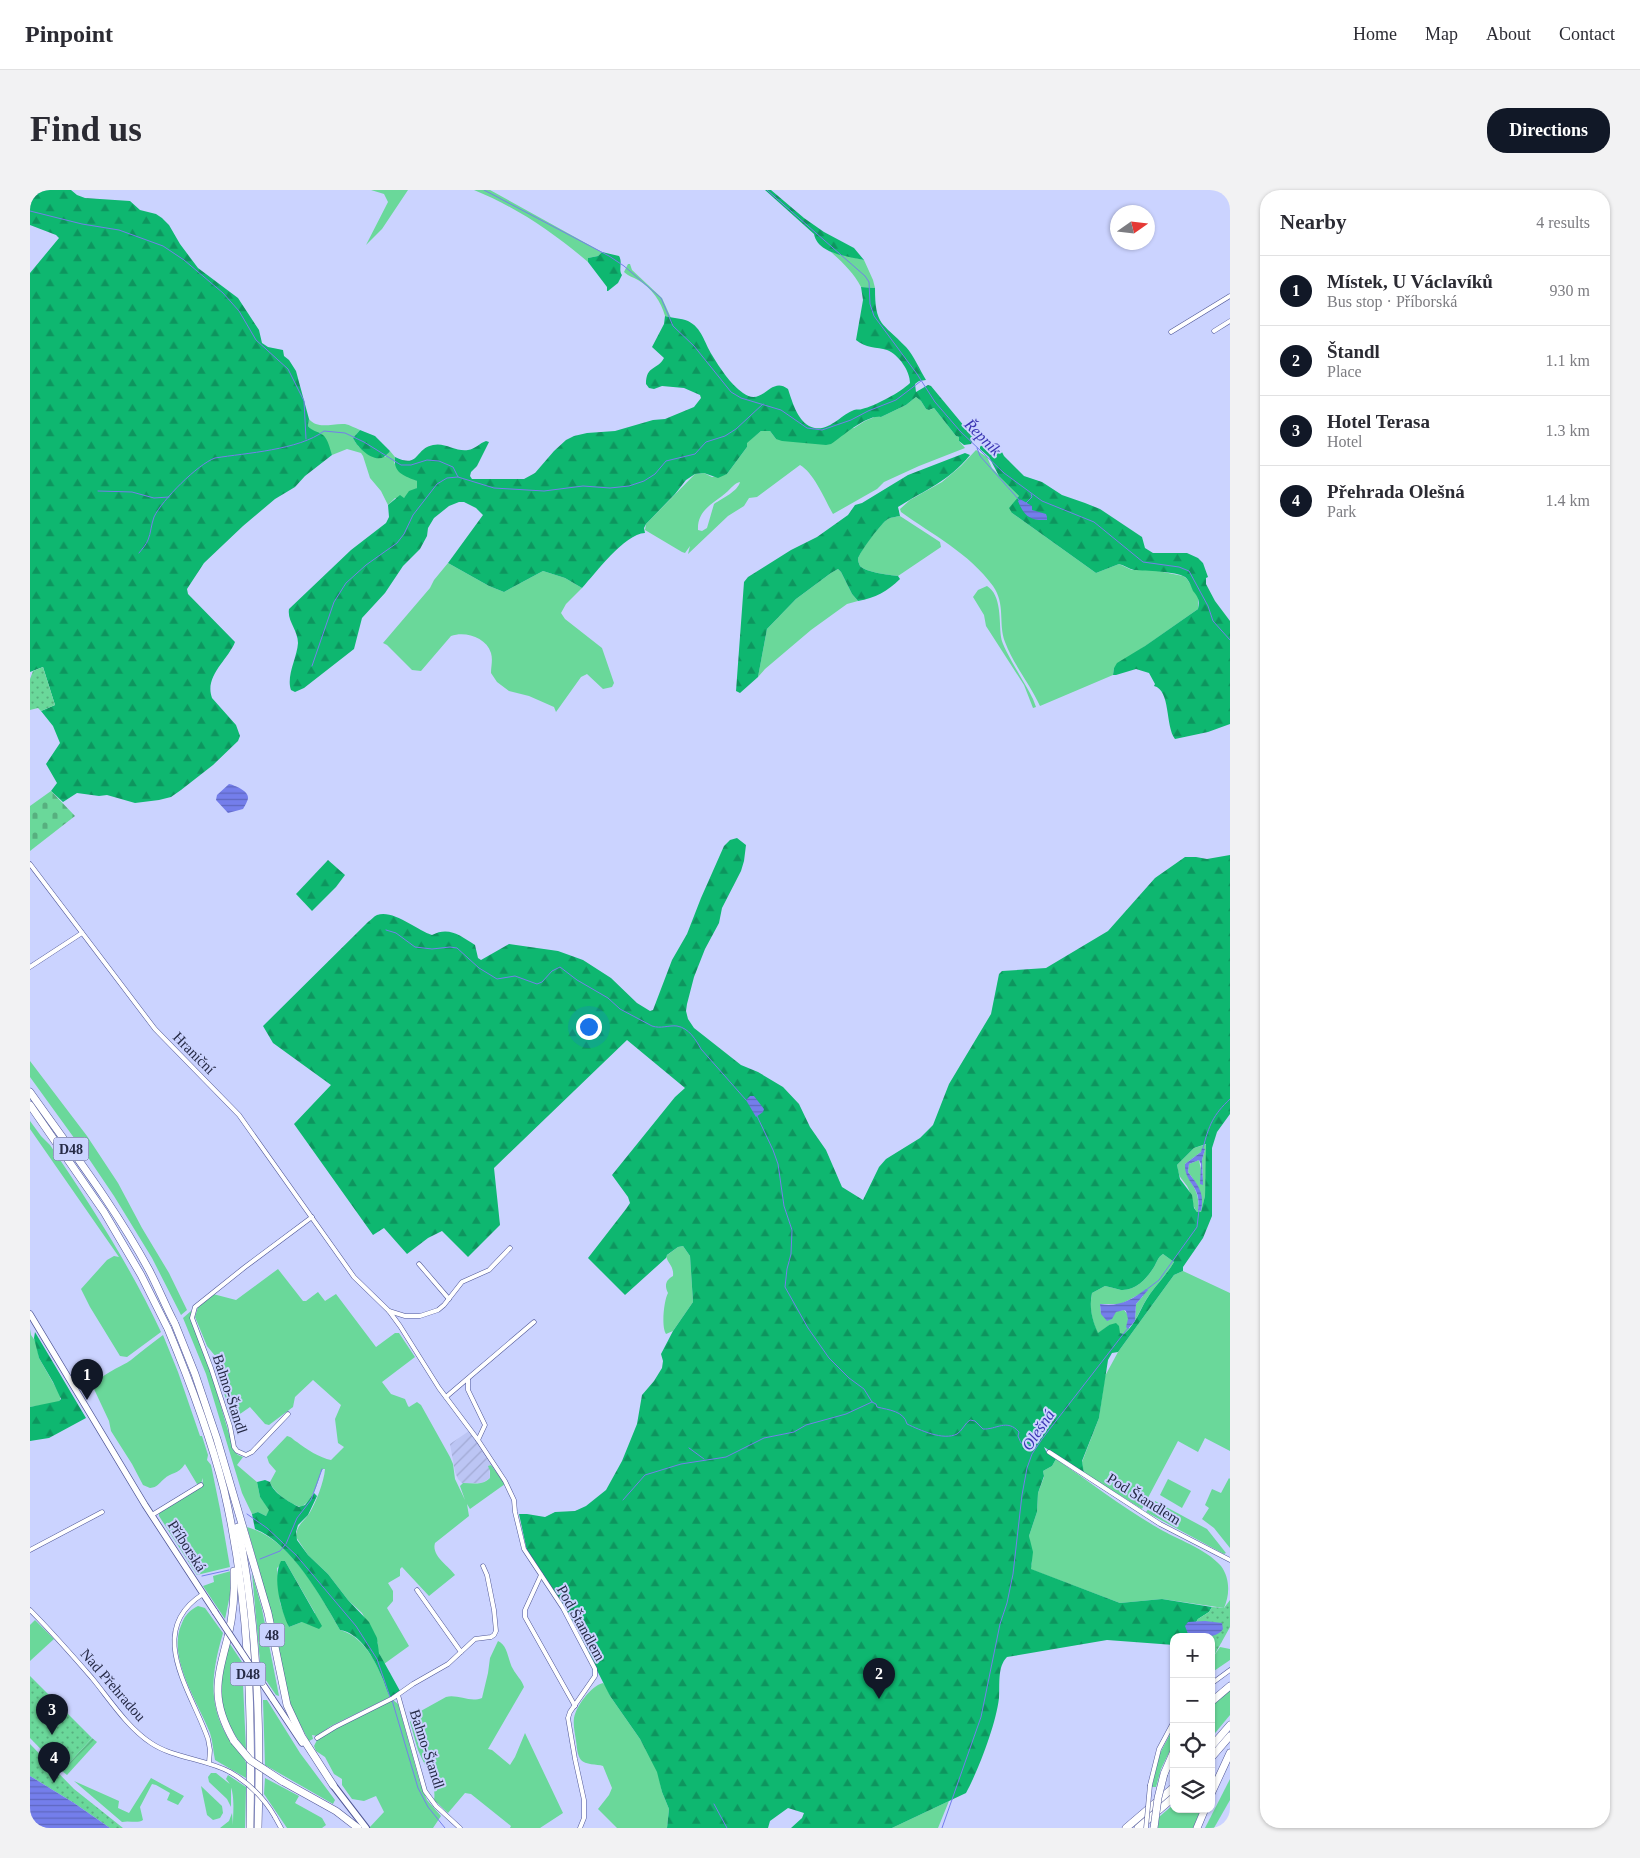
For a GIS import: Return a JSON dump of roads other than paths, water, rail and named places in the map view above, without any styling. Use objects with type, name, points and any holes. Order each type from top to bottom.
[{"type":"highway","name":"D48","points":[[30,1092],[88,1173],[150,1271],[196,1374],[209,1412],[228,1477],[245,1568],[254,1646],[259,1728],[258,1828]]},
{"type":"highway","name":"D48","points":[[30,1105],[104,1212],[142,1275],[168,1328],[206,1426],[230,1521],[243,1608],[251,1728],[250,1828]]},
{"type":"highway","name":"48","points":[[228,1477],[268,1613],[287,1704],[302,1737],[333,1785]]},
{"type":"highway","points":[[230,1521],[234,1562],[233,1604],[228,1636],[220,1663],[218,1688],[223,1719],[234,1741],[250,1760],[282,1781],[336,1811],[360,1828]]},
{"type":"highway","points":[[1215,1699],[1230,1686]]},
{"type":"highway","points":[[1215,1742],[1230,1724]]},
{"type":"highway","points":[[1215,1753],[1230,1736]]},
{"type":"highway","points":[[1215,1785],[1230,1753]]},
{"type":"highway","points":[[1154,1828],[1158,1798],[1164,1774],[1170,1760]]},
{"type":"highway","points":[[1126,1828],[1170,1790]]},
{"type":"highway","points":[[1138,1828],[1170,1800]]},
{"type":"highway","points":[[1197,1828],[1203,1813]]},
{"type":"main road","name":"Příborská","points":[[30,1314],[152,1515],[203,1594],[272,1698],[333,1785],[366,1828]]},
{"type":"main road","name":"Příborská","points":[[333,1785],[360,1828]]},
{"type":"street","points":[[1171,332],[1230,296]]},
{"type":"street","points":[[1214,331],[1230,321]]},
{"type":"street","name":"Hraniční","points":[[30,864],[155,1029],[240,1115],[341,1258]]},
{"type":"street","points":[[30,967],[82,933]]},
{"type":"street","name":"Bahno-Štandl","points":[[288,1414],[252,1452],[246,1455],[237,1451],[234,1447],[230,1426],[211,1368],[192,1318],[196,1307],[245,1267],[312,1217]]},
{"type":"street","points":[[389,1311],[405,1316],[420,1316],[438,1310],[462,1282],[488,1270],[510,1248]]},
{"type":"street","name":"Pod Štandlem","points":[[341,1258],[354,1277],[389,1311],[505,1481],[514,1500],[524,1549],[563,1608],[595,1669],[596,1676],[574,1706],[568,1718],[584,1800],[584,1818],[580,1828]]},
{"type":"street","points":[[419,1264],[449,1299]]},
{"type":"street","points":[[446,1397],[534,1322]]},
{"type":"street","points":[[468,1379],[468,1390],[485,1425],[478,1440]]},
{"type":"street","name":"Pod Štandlem","points":[[1050,1452],[1160,1524],[1230,1560]]},
{"type":"street","points":[[152,1515],[201,1485]]},
{"type":"street","points":[[30,1550],[102,1512]]},
{"type":"street","name":"Bahno-Štandl","points":[[317,1738],[391,1699],[448,1664],[475,1640],[491,1638],[496,1631],[489,1585],[483,1566]]},
{"type":"street","name":"Pod Štandlem","points":[[541,1575],[525,1610],[525,1617],[574,1706]]},
{"type":"street","points":[[417,1590],[461,1652]]},
{"type":"street","points":[[203,1594],[191,1602],[178,1620],[174,1644],[178,1664],[208,1738],[210,1750],[209,1763]]},
{"type":"street","name":"Nad Přehradou","points":[[30,1610],[66,1648],[130,1725],[152,1744],[209,1763],[243,1780],[256,1791],[282,1828]]},
{"type":"street","points":[[1215,1681],[1230,1670]]},
{"type":"street","name":"Bahno-Štandl","points":[[398,1695],[425,1791],[436,1806],[460,1828]]},
{"type":"street","points":[[1146,1828],[1150,1785],[1154,1766],[1159,1750],[1173,1723]]},
{"type":"water","points":[[1020,499],[1032,506],[1032,510],[1046,514],[1047,520],[1036,520],[1028,517],[1020,506],[1018,501]]},
{"type":"water","points":[[229,784],[244,791],[248,798],[243,809],[228,813],[216,800],[217,795]]},
{"type":"water","points":[[750,1096],[754,1096],[764,1109],[756,1117],[746,1100]]},
{"type":"water","points":[[1202,1148],[1205,1149],[1202,1160],[1203,1185],[1200,1184],[1201,1164],[1199,1160],[1189,1164],[1188,1172],[1198,1185],[1201,1194],[1201,1211],[1198,1210],[1198,1195],[1187,1176],[1185,1164],[1201,1152]]},
{"type":"water","points":[[1146,1289],[1148,1290],[1136,1304],[1135,1321],[1128,1329],[1126,1327],[1128,1319],[1126,1311],[1116,1312],[1112,1319],[1107,1321],[1101,1314],[1100,1304],[1107,1305],[1125,1302]]},
{"type":"water","points":[[1188,1622],[1222,1623],[1223,1629],[1215,1635],[1215,1633],[1188,1633],[1185,1626]]},
{"type":"water","points":[[30,1776],[74,1803],[110,1828],[30,1828]]},
{"type":"waterway","points":[[484,190],[609,256],[624,266],[661,298],[673,326],[694,346],[731,392],[741,398],[781,410],[807,428],[822,430],[851,420],[896,400],[921,381]]},
{"type":"waterway","name":"Řepník","points":[[767,190],[865,276],[869,282],[870,304],[874,316],[917,374],[935,402],[960,431],[1004,473],[1042,501],[1094,522],[1143,562],[1179,567],[1189,571],[1208,606],[1213,621],[1230,640]]},
{"type":"waterway","points":[[30,211],[82,224],[119,230],[163,246],[184,260],[223,293],[239,311],[256,340],[288,369],[304,401],[306,439]]},
{"type":"waterway","points":[[139,553],[148,540],[154,517],[158,510],[181,483],[199,467],[215,458],[287,447],[301,443],[324,431],[345,433],[364,442],[401,465],[411,465],[427,460],[439,461],[453,467],[458,477],[494,488],[544,491],[583,486],[610,488],[629,486],[644,481],[655,474],[666,461],[695,454],[706,442],[725,436],[736,429],[763,404]]},
{"type":"waterway","points":[[977,448],[980,456],[1020,501]]},
{"type":"waterway","points":[[312,666],[334,602],[346,583],[366,565],[397,543],[404,534],[413,515],[437,484],[447,478],[458,477]]},
{"type":"waterway","points":[[98,491],[132,492],[154,498],[169,497]]},
{"type":"waterway","points":[[1026,503],[1032,497],[1031,494]]},
{"type":"waterway","points":[[386,930],[396,933],[415,947],[432,949],[457,948],[479,968],[497,979],[515,976],[537,984],[542,982],[552,971],[560,967],[577,980],[608,998],[620,1009],[652,1026],[677,1026],[685,1029],[746,1100]]},
{"type":"waterway","name":"Olešná","points":[[1203,1148],[1212,1121],[1219,1110],[1230,1099]]},
{"type":"waterway","points":[[757,1116],[778,1164],[784,1206],[792,1230],[791,1254],[785,1287],[808,1328],[829,1358],[849,1378],[864,1389],[877,1407],[891,1410],[903,1416],[907,1424],[918,1429],[932,1434],[951,1436],[959,1433],[970,1420],[975,1421],[983,1429],[1006,1425],[1015,1428],[1019,1432],[1018,1436],[1021,1443],[1037,1446]]},
{"type":"waterway","name":"Olešná","points":[[1146,1290],[1159,1280],[1197,1227],[1199,1210]]},
{"type":"waterway","name":"Olešná","points":[[942,1828],[981,1717],[1000,1624],[1013,1574],[1022,1495],[1027,1468],[1032,1454],[1128,1328]]},
{"type":"waterway","points":[[623,1500],[645,1475],[681,1464],[726,1457],[764,1438],[794,1432],[806,1425],[846,1414],[872,1402]]},
{"type":"waterway","points":[[689,1448],[704,1459]]},
{"type":"waterway","points":[[286,1544],[297,1518],[311,1500],[322,1469]]},
{"type":"waterway","points":[[247,1514],[267,1528],[296,1555],[356,1626],[377,1659],[390,1697]]},
{"type":"waterway","points":[[260,1559],[280,1551],[285,1545]]},
{"type":"waterway","points":[[202,1576],[229,1570]]},
{"type":"waterway","points":[[392,1700],[418,1788],[428,1807],[445,1828]]},
{"type":"waterway","points":[[714,1804],[727,1828]]},
{"type":"place","name":"Místek, U Václavíků","points":[[87,1400]]},
{"type":"place","name":"Štandl","points":[[879,1699]]},
{"type":"place","name":"Hotel Terasa","points":[[52,1735]]},
{"type":"place","name":"Přehrada Olešná","points":[[54,1783]]}]
